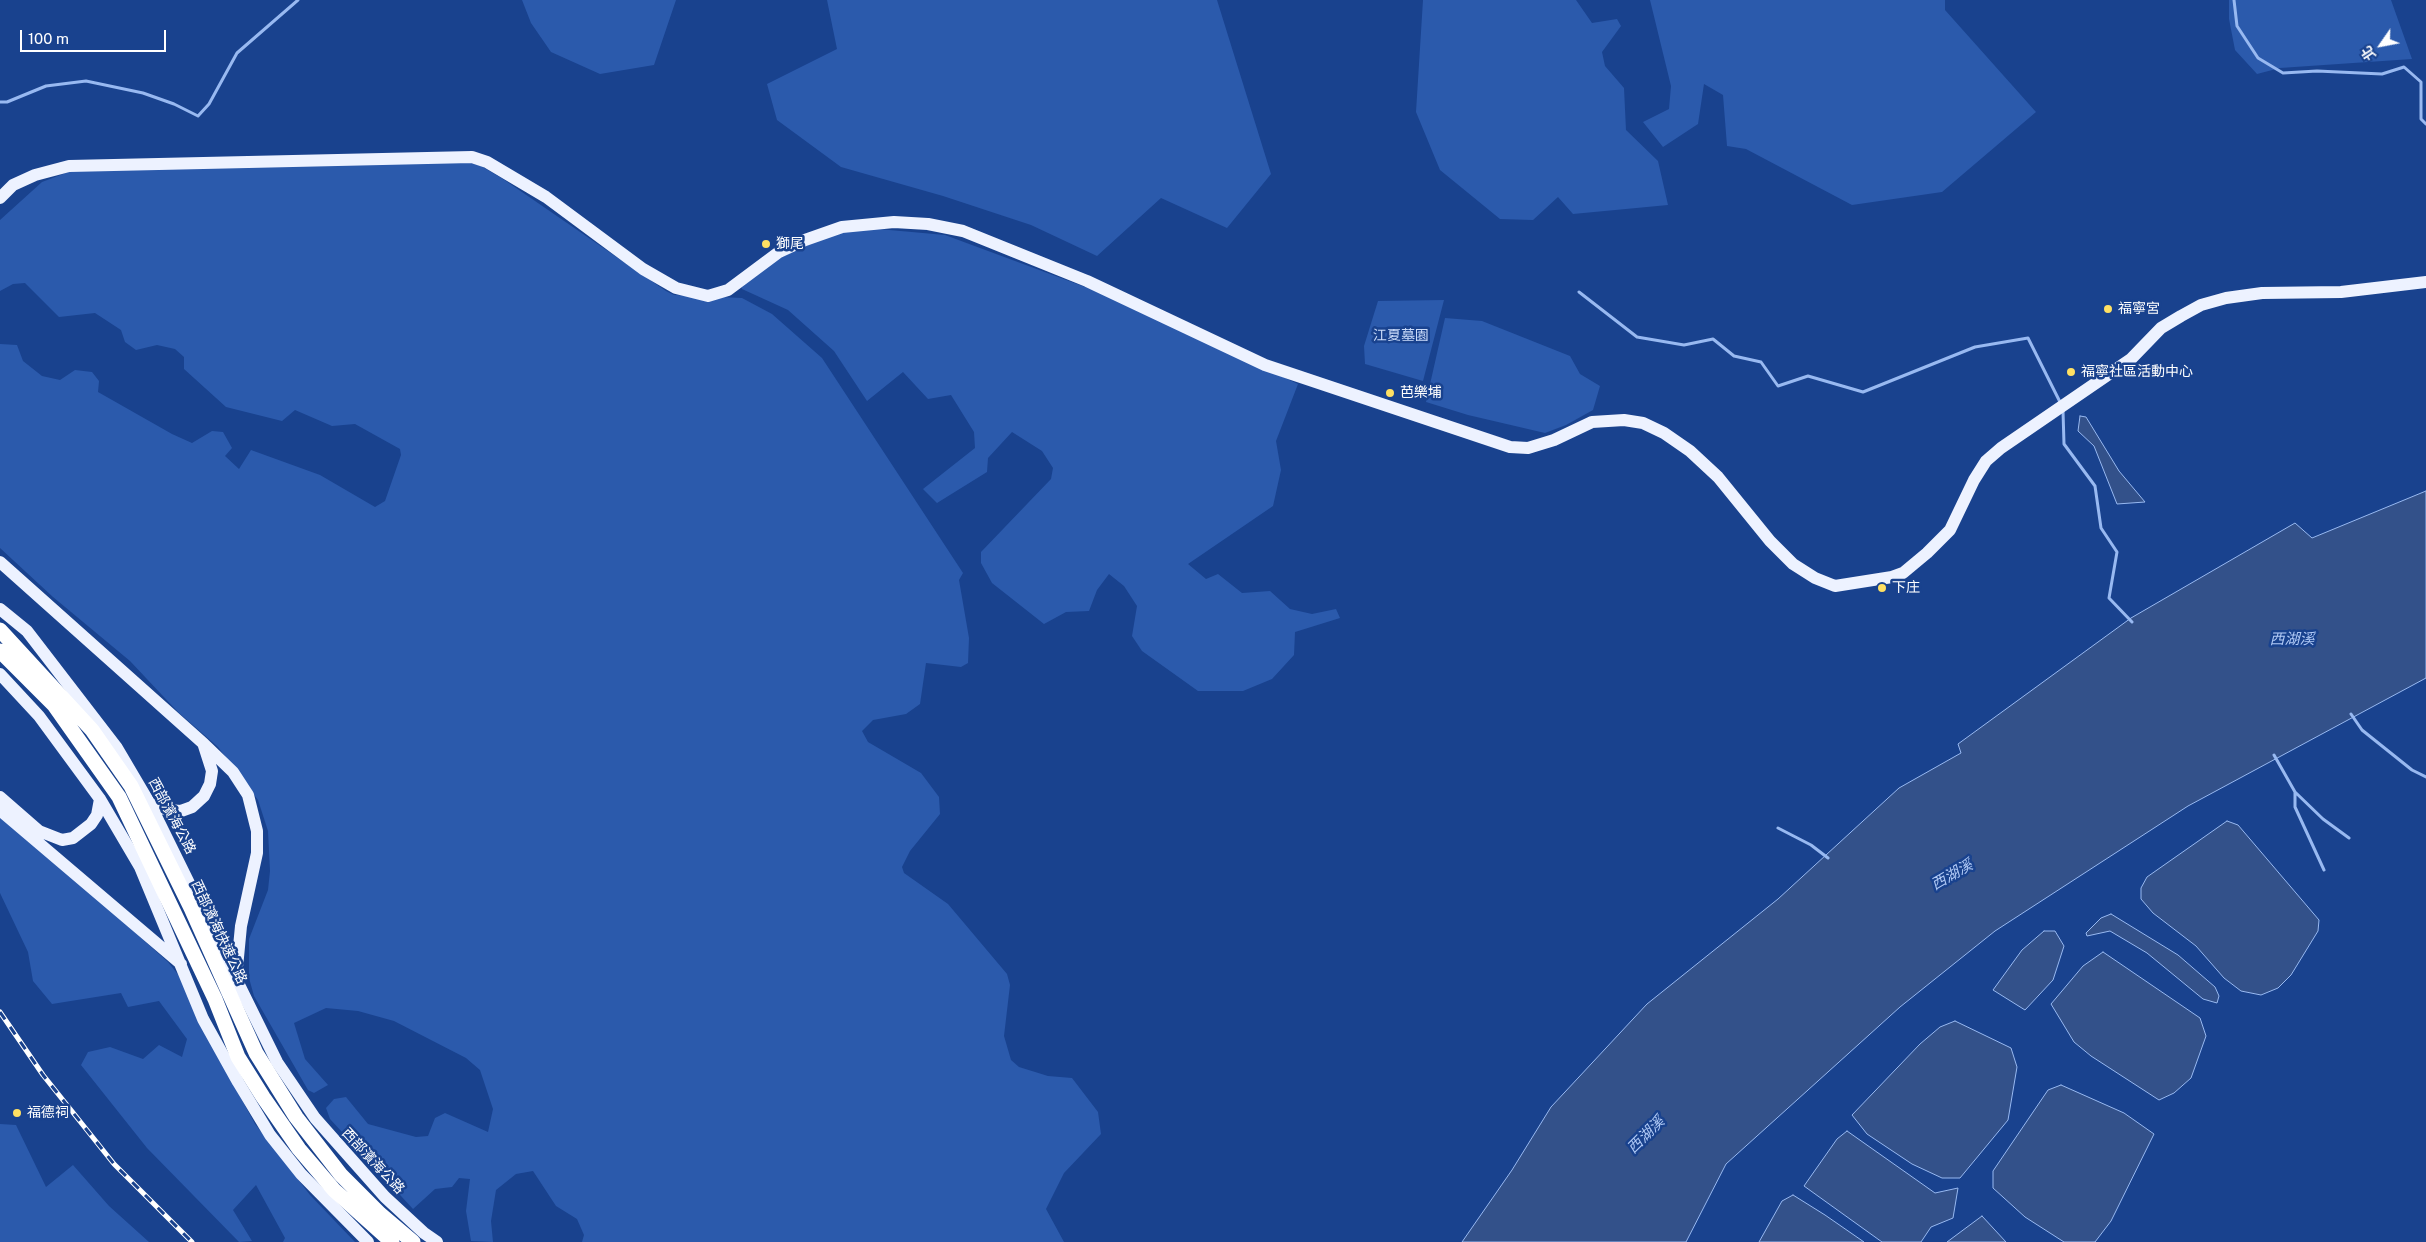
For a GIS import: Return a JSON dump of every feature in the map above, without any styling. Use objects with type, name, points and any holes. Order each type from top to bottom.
[{"type":"highway","name":"西部濱海快速公路","points":[[0,630],[92,730],[131,786],[191,908],[256,1053],[296,1117],[341,1174],[380,1214],[413,1242]]},
{"type":"highway","points":[[0,651],[54,705],[119,797],[215,998],[238,1057],[268,1104],[298,1149],[334,1190],[392,1242]]},
{"type":"main road","points":[[0,198],[14,185],[28,178],[69,166],[472,157],[487,162],[546,198],[643,269],[676,288],[708,296],[728,290],[779,252],[805,240],[842,227],[894,222],[928,224],[963,231],[1087,281],[1264,365],[1510,446],[1528,448],[1554,440],[1592,422],[1624,420],[1643,424],[1664,433],[1690,451],[1718,477],[1770,541],[1793,564],[1815,578],[1835,586],[1892,577],[1903,572],[1927,553],[1950,530],[1974,480],[1986,461],[2001,448],[2131,359],[2161,328],[2201,305],[2226,298],[2262,293],[2341,292],[2426,282]]},
{"type":"main road","points":[[0,562],[204,744],[233,772],[248,795],[257,831],[256,863],[242,917],[236,980]]},
{"type":"main road","name":"西部濱海公路","points":[[0,609],[27,631],[117,748],[150,804],[277,1062],[315,1118],[384,1196],[424,1233],[437,1242]]},
{"type":"main road","points":[[0,674],[39,716],[100,799],[140,867],[183,966],[203,1019],[270,1135],[301,1174],[368,1242]]},
{"type":"main road","points":[[150,804],[168,810],[181,811],[192,806],[204,796],[210,784],[212,771],[204,744]]},
{"type":"main road","points":[[0,798],[39,832],[62,840],[73,838],[83,833],[97,815],[100,799]]},
{"type":"main road","points":[[0,810],[183,966]]},
{"type":"green space","points":[[522,0],[676,0],[654,65],[600,74],[551,52],[531,23]]},
{"type":"green space","points":[[827,0],[1217,0],[1271,174],[1227,228],[1161,198],[1097,256],[1031,225],[943,196],[841,167],[777,120],[767,84],[837,49]]},
{"type":"green space","points":[[1423,0],[1576,0],[1592,23],[1617,19],[1621,26],[1602,52],[1605,66],[1624,88],[1626,130],[1658,161],[1668,205],[1573,214],[1558,197],[1533,220],[1500,219],[1440,170],[1416,112]]},
{"type":"green space","points":[[1650,0],[1945,0],[1945,10],[2036,112],[1942,192],[1852,205],[1746,149],[1727,146],[1723,95],[1704,84],[1698,124],[1663,147],[1643,122],[1669,109],[1671,86]]},
{"type":"green space","points":[[2229,0],[2391,0],[2412,59],[2280,68],[2257,74],[2235,50],[2229,19]]},
{"type":"green space","points":[[457,159],[481,166],[503,179],[674,295],[742,298],[772,314],[822,358],[963,573],[959,580],[969,638],[968,663],[961,667],[926,663],[920,704],[906,714],[873,720],[862,731],[868,742],[921,773],[939,797],[940,814],[910,851],[902,867],[904,873],[948,904],[1007,974],[1010,985],[1004,1036],[1011,1060],[1019,1067],[1048,1076],[1072,1078],[1098,1112],[1101,1134],[1064,1173],[1046,1209],[1064,1242],[582,1242],[584,1235],[577,1219],[556,1206],[533,1171],[516,1174],[496,1190],[491,1221],[493,1242],[471,1241],[466,1211],[470,1179],[459,1178],[452,1187],[435,1189],[413,1209],[330,1119],[326,1108],[334,1099],[346,1097],[368,1124],[416,1137],[428,1136],[435,1118],[445,1113],[488,1132],[493,1109],[480,1070],[466,1058],[394,1021],[358,1011],[326,1008],[294,1023],[305,1059],[328,1085],[314,1093],[308,1090],[254,996],[249,978],[249,939],[268,890],[270,871],[268,831],[258,800],[218,747],[178,712],[130,661],[53,597],[0,548],[0,344],[17,345],[23,361],[42,376],[60,380],[75,370],[92,372],[99,381],[98,392],[172,434],[192,443],[212,431],[223,432],[232,448],[225,456],[239,469],[251,450],[320,475],[375,507],[385,501],[401,455],[400,449],[355,424],[332,426],[295,410],[282,421],[226,407],[184,369],[184,357],[175,349],[157,345],[136,350],[125,342],[121,330],[95,313],[59,317],[25,283],[13,284],[0,291],[0,220],[42,182],[71,171]]},
{"type":"green space","points":[[845,226],[945,235],[1104,294],[1298,384],[1276,441],[1281,470],[1273,506],[1188,564],[1206,579],[1218,574],[1242,593],[1270,591],[1290,609],[1312,614],[1336,609],[1340,618],[1295,632],[1294,655],[1272,679],[1243,691],[1198,691],[1142,651],[1132,636],[1137,606],[1124,586],[1109,574],[1097,590],[1089,611],[1066,612],[1044,624],[992,583],[981,563],[981,552],[1051,479],[1053,468],[1042,451],[1012,432],[988,458],[987,472],[937,503],[923,489],[975,448],[974,432],[951,395],[928,399],[903,372],[867,401],[834,351],[788,310],[742,289],[739,278]]},
{"type":"green space","name":"江夏墓園","points":[[1444,300],[1423,381],[1365,364],[1364,346],[1378,301]]},
{"type":"green space","points":[[1445,318],[1482,321],[1570,356],[1580,374],[1600,386],[1593,410],[1566,425],[1545,433],[1468,415],[1426,402]]},
{"type":"green space","points":[[0,812],[168,962],[192,992],[212,1045],[255,1124],[310,1195],[355,1242],[283,1242],[285,1238],[256,1185],[233,1210],[252,1241],[239,1242],[147,1148],[81,1065],[88,1052],[110,1047],[143,1059],[159,1045],[182,1057],[187,1039],[159,1001],[128,1007],[121,993],[52,1004],[33,981],[28,952],[0,893]]},
{"type":"green space","points":[[0,1124],[16,1125],[46,1187],[73,1165],[109,1206],[149,1242],[0,1242]]},
{"type":"water","points":[[2080,416],[2086,417],[2119,471],[2145,502],[2117,504],[2094,446],[2078,431]]},
{"type":"water","name":"西湖溪","points":[[2426,491],[2426,678],[2188,806],[1995,931],[1900,1007],[1726,1164],[1686,1242],[1462,1242],[1512,1170],[1551,1107],[1647,1004],[1778,899],[1899,788],[1961,753],[1958,744],[2131,618],[2295,523],[2312,538]]},
{"type":"water","points":[[2227,821],[2238,825],[2319,920],[2318,931],[2291,975],[2278,988],[2261,995],[2241,991],[2224,978],[2196,946],[2153,913],[2141,899],[2141,888],[2147,877]]},
{"type":"water","points":[[2111,914],[2178,955],[2215,987],[2219,996],[2217,1003],[2203,999],[2147,953],[2110,931],[2087,936],[2086,933],[2101,918]]},
{"type":"water","points":[[2044,931],[2055,931],[2064,946],[2053,980],[2025,1010],[1993,990],[2022,950]]},
{"type":"water","points":[[2103,952],[2200,1018],[2206,1036],[2191,1078],[2174,1093],[2159,1100],[2091,1056],[2074,1042],[2051,1004],[2083,966]]},
{"type":"water","points":[[1955,1021],[2011,1048],[2017,1067],[2008,1120],[1960,1178],[1942,1178],[1912,1164],[1867,1134],[1852,1115],[1920,1044],[1940,1027]]},
{"type":"water","points":[[2061,1085],[2124,1113],[2154,1134],[2111,1221],[2095,1242],[2064,1242],[2025,1217],[1993,1188],[1993,1171],[2048,1090]]},
{"type":"water","points":[[1847,1131],[1935,1193],[1958,1188],[1953,1218],[1931,1227],[1921,1242],[1882,1242],[1804,1186],[1837,1139]]},
{"type":"water","points":[[1793,1195],[1864,1242],[1759,1242],[1782,1201]]},
{"type":"water","points":[[1982,1216],[2006,1242],[1947,1242]]},
{"type":"waterway","points":[[0,102],[7,102],[46,86],[86,81],[143,93],[174,104],[198,116],[209,104],[237,53],[298,0]]},
{"type":"waterway","points":[[2234,0],[2237,26],[2258,58],[2283,73],[2317,71],[2382,74],[2404,67],[2421,82],[2421,119],[2426,124]]},
{"type":"waterway","points":[[1579,292],[1637,337],[1684,345],[1713,339],[1734,356],[1761,362],[1778,386],[1808,376],[1863,392],[1975,347],[2028,338],[2060,402]]},
{"type":"waterway","points":[[2063,411],[2064,444],[2095,486],[2101,528],[2117,552],[2109,598],[2132,622]]},
{"type":"waterway","points":[[2351,714],[2362,730],[2412,770],[2426,777]]},
{"type":"waterway","points":[[2274,755],[2295,792],[2295,807],[2324,870]]},
{"type":"waterway","points":[[2295,792],[2323,819],[2349,838]]},
{"type":"waterway","points":[[1778,828],[1811,845],[1828,858]]},
{"type":"railway","points":[[0,1012],[43,1075],[114,1164],[192,1242]]},
{"type":"place","name":"獅尾","points":[[766,244]]},
{"type":"place","name":"福寧宮","points":[[2108,309]]},
{"type":"place","name":"福寧社區活動中心","points":[[2071,372]]},
{"type":"place","name":"芭樂埔","points":[[1390,393]]},
{"type":"place","name":"下庄","points":[[1882,588]]},
{"type":"place","name":"福德祠","points":[[17,1113]]}]
